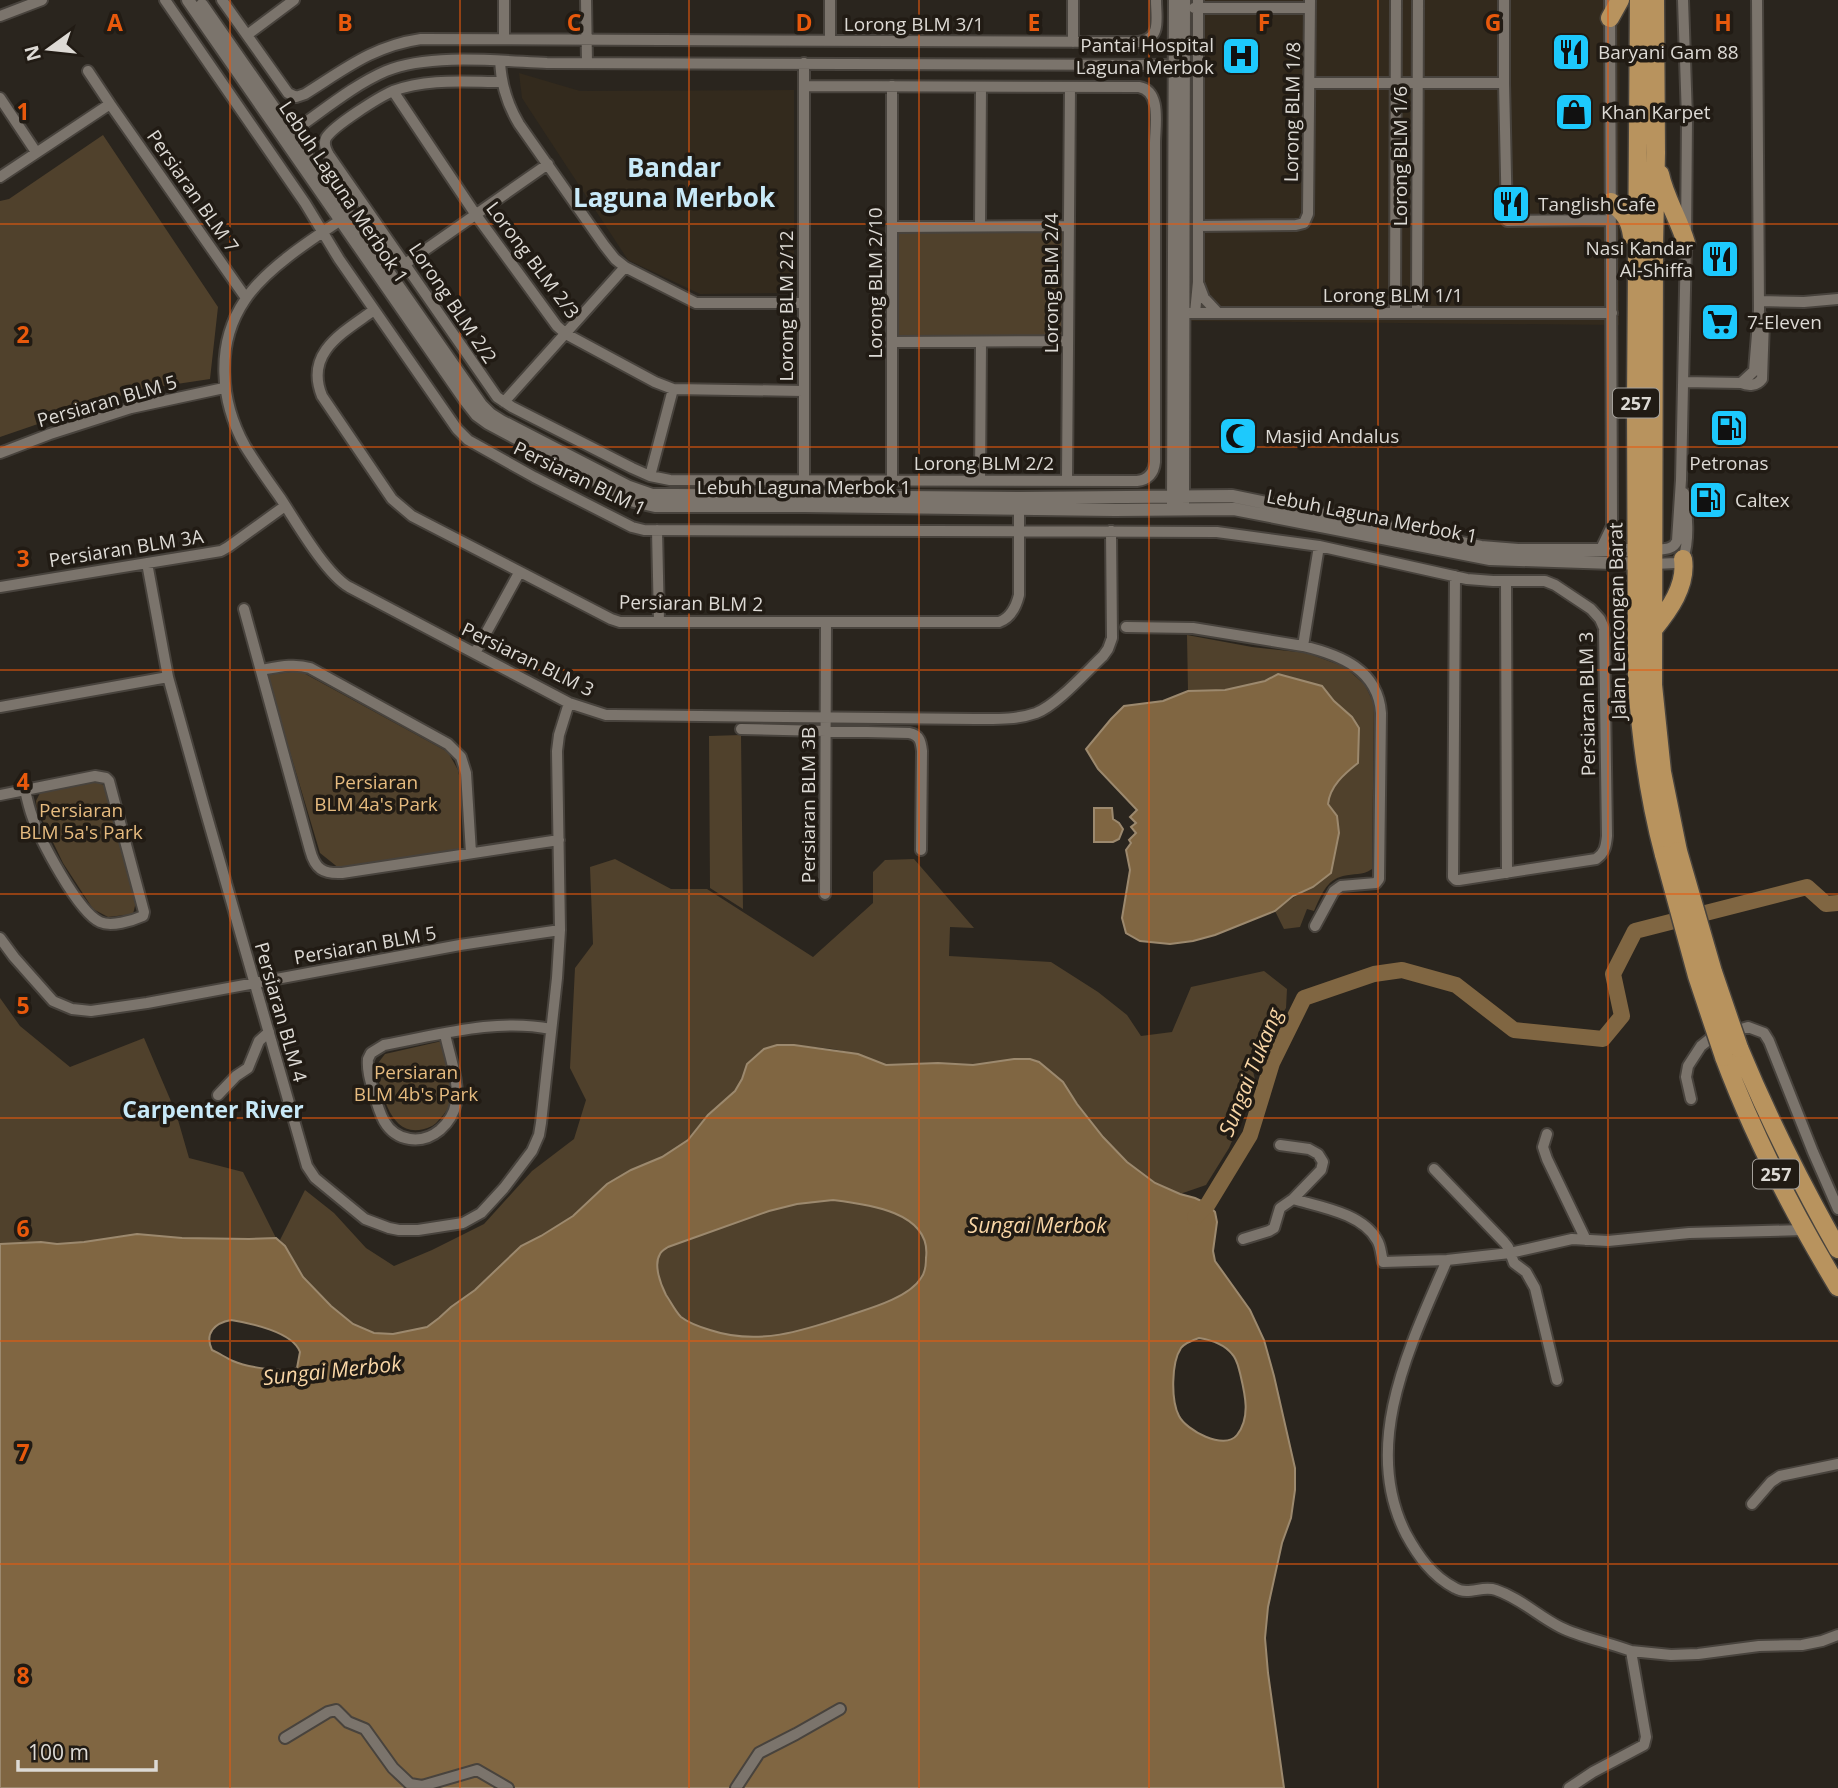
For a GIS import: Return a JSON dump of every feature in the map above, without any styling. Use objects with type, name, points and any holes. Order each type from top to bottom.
[{"type":"highway","points":[[1610,9],[1620,0]]},
{"type":"highway","name":"Jalan Lencongan Barat","points":[[1652,2],[1656,153],[1653,685],[1671,853]]},
{"type":"highway","name":"Jalan Lencongan Barat","points":[[1652,2],[1638,256],[1631,555],[1640,723],[1652,801],[1713,972],[1746,1110],[1804,1230],[1838,1287]]},
{"type":"highway","points":[[1656,153],[1662,183],[1686,243]]},
{"type":"highway","points":[[1611,202],[1621,209],[1630,224],[1633,245],[1638,256]]},
{"type":"highway","points":[[1653,630],[1674,600],[1684,579],[1683,559]]},
{"type":"highway","name":"Jalan Lencongan Barat","points":[[1732,1053],[1838,1249]]},
{"type":"street","points":[[0,16],[43,0]]},
{"type":"street","name":"Persiaran BLM 1","points":[[165,0],[306,203],[329,245],[418,375],[463,435],[534,477],[632,527],[657,530],[1019,531]]},
{"type":"street","name":"Lebuh Laguna Merbok 1","points":[[188,0],[288,135]]},
{"type":"street","name":"Lebuh Laguna Merbok 1","points":[[199,0],[345,217],[490,414],[643,493],[804,501],[1178,503],[1241,509],[1490,559],[1631,555]]},
{"type":"street","points":[[222,0],[247,35],[294,0]]},
{"type":"street","points":[[504,0],[504,39]]},
{"type":"street","points":[[586,0],[587,63]]},
{"type":"street","points":[[830,0],[830,41]]},
{"type":"street","points":[[1073,0],[1073,42]]},
{"type":"street","name":"Lorong BLM 3/1","points":[[247,35],[288,93],[296,97],[376,51],[395,43],[434,38],[1139,42],[1149,40],[1155,34],[1156,0]]},
{"type":"street","name":"Lorong BLM 1/6","points":[[1395,313],[1396,0]]},
{"type":"street","name":"Lorong BLM 1/6","points":[[1417,313],[1418,0]]},
{"type":"street","points":[[1504,0],[1507,221],[1611,220]]},
{"type":"street","points":[[1654,557],[1674,546],[1677,541],[1681,480],[1687,118],[1683,0]]},
{"type":"street","points":[[1684,18],[1689,0]]},
{"type":"street","points":[[1683,382],[1741,383],[1754,371],[1759,306],[1757,0]]},
{"type":"street","points":[[1186,4],[1310,4]]},
{"type":"street","points":[[1178,503],[1184,313],[1180,65],[1186,4]]},
{"type":"street","points":[[1186,4],[1198,226],[1198,282],[1204,298],[1218,313]]},
{"type":"street","name":"Lorong BLM 1/8","points":[[1198,226],[1304,223],[1308,214],[1310,4]]},
{"type":"street","points":[[1600,551],[1612,526],[1610,9]]},
{"type":"street","points":[[500,61],[502,82],[514,116],[604,245],[625,267],[696,303],[803,303]]},
{"type":"street","points":[[288,135],[362,84],[395,68],[427,62],[1180,65]]},
{"type":"street","name":"Lorong BLM 2/12","points":[[804,63],[804,501]]},
{"type":"street","name":"Persiaran BLM 7","points":[[88,71],[246,298]]},
{"type":"street","points":[[393,91],[428,83],[502,82]]},
{"type":"street","points":[[1310,83],[1504,83]]},
{"type":"street","name":"Lorong BLM 2/2","points":[[393,91],[379,98],[326,138],[325,145],[329,155],[490,389],[504,402],[650,477],[670,480],[1142,481],[1150,476],[1155,462],[1154,103],[1150,92],[1146,88],[1070,86],[804,86]]},
{"type":"street","name":"Lorong BLM 2/10","points":[[892,86],[892,480]]},
{"type":"street","name":"Lorong BLM 2/4","points":[[1067,481],[1070,86]]},
{"type":"street","points":[[980,226],[981,87]]},
{"type":"street","name":"Lorong BLM 2/3","points":[[393,91],[541,306],[566,334],[655,383],[673,389],[803,391]]},
{"type":"street","points":[[0,99],[36,152]]},
{"type":"street","points":[[0,177],[110,104]]},
{"type":"street","points":[[405,264],[548,164]]},
{"type":"street","name":"Persiaran BLM 3","points":[[345,217],[281,264],[246,298],[236,316],[230,332],[224,388],[245,446],[330,571],[343,583],[569,703],[606,715],[1003,719],[1026,716],[1045,709],[1103,656],[1110,643],[1111,531]]},
{"type":"street","points":[[893,227],[1069,226]]},
{"type":"street","points":[[504,402],[625,267]]},
{"type":"street","points":[[1184,313],[1198,282]]},
{"type":"street","points":[[1759,306],[1838,299]]},
{"type":"street","name":"Persiaran BLM 2","points":[[374,310],[332,341],[323,353],[318,376],[319,390],[397,505],[412,516],[611,620],[826,623],[1004,621],[1015,608],[1019,595],[1019,503]]},
{"type":"street","name":"Lorong BLM 1/1","points":[[1184,313],[1612,313]]},
{"type":"street","points":[[892,342],[1068,341]]},
{"type":"street","points":[[980,480],[981,342]]},
{"type":"street","name":"Persiaran BLM 5","points":[[0,453],[131,408],[224,388]]},
{"type":"street","points":[[650,477],[673,389]]},
{"type":"street","points":[[1654,557],[1676,562],[1683,559],[1687,519],[1681,480]]},
{"type":"street","name":"Lebuh Laguna Merbok 1","points":[[1178,503],[1225,496],[1480,547],[1600,551],[1654,557]]},
{"type":"street","name":"Persiaran BLM 3A","points":[[0,587],[220,551],[285,506]]},
{"type":"street","points":[[1612,526],[1631,555]]},
{"type":"street","points":[[657,530],[659,622]]},
{"type":"street","name":"Persiaran BLM 3","points":[[1019,531],[1217,532],[1320,546],[1455,576],[1506,581],[1540,580],[1549,583],[1591,609],[1603,623],[1606,822],[1604,850],[1596,859],[1456,880],[1453,872],[1455,576]]},
{"type":"street","points":[[1303,646],[1320,546]]},
{"type":"street","name":"Persiaran BLM 4","points":[[147,563],[169,677],[307,1166],[310,1173],[365,1219],[378,1225],[399,1230],[447,1226],[472,1219],[504,1188],[526,1159],[539,1135],[560,930],[558,742],[569,703]]},
{"type":"street","points":[[475,653],[519,573]]},
{"type":"street","points":[[1506,581],[1507,873]]},
{"type":"street","points":[[244,609],[312,857],[319,868],[332,874],[342,873],[559,840]]},
{"type":"street","name":"Persiaran BLM 3B","points":[[825,894],[826,623]]},
{"type":"street","points":[[1126,627],[1193,628],[1303,646],[1332,654],[1353,665],[1370,680],[1379,697],[1381,713],[1379,879],[1376,883],[1341,886],[1334,891],[1315,926]]},
{"type":"street","points":[[261,670],[290,665],[310,668],[448,744],[461,757],[466,773],[471,853]]},
{"type":"street","points":[[0,708],[169,677]]},
{"type":"street","points":[[741,729],[917,735],[922,751],[921,850]]},
{"type":"street","points":[[0,795],[25,790],[95,776],[106,778],[134,870],[143,916],[106,924],[85,911],[40,834],[25,790]]},
{"type":"street","name":"Persiaran BLM 5","points":[[0,938],[53,1001],[81,1011],[106,1010],[478,942],[560,930]]},
{"type":"street","points":[[445,1034],[454,1072],[457,1100],[454,1112],[443,1127],[429,1137],[407,1139],[393,1131],[383,1119],[369,1074],[368,1059],[371,1054],[384,1045],[445,1034],[501,1024],[551,1029]]},
{"type":"street","points":[[1691,1099],[1686,1077],[1688,1066],[1701,1046],[1711,1038],[1748,1027],[1764,1033],[1838,1209]]},
{"type":"street","points":[[218,1095],[248,1068],[259,1041],[269,1032]]},
{"type":"street","points":[[1547,1134],[1544,1147],[1547,1159],[1586,1240]]},
{"type":"street","points":[[1244,1239],[1272,1230],[1280,1208],[1293,1199],[1321,1170],[1323,1162],[1318,1154],[1309,1149],[1280,1144]]},
{"type":"street","points":[[1434,1169],[1504,1242],[1514,1263],[1526,1272],[1535,1288],[1557,1380]]},
{"type":"street","points":[[1293,1199],[1342,1214],[1362,1224],[1377,1240],[1383,1262],[1447,1260],[1510,1253],[1572,1239],[1608,1241],[1689,1233],[1804,1230]]},
{"type":"street","points":[[1447,1260],[1409,1346],[1391,1416],[1388,1444],[1390,1476],[1400,1522],[1419,1557],[1438,1577],[1466,1592],[1495,1589],[1559,1627],[1631,1651],[1698,1654],[1759,1646],[1802,1645],[1838,1634]]},
{"type":"street","points":[[1752,1504],[1780,1475],[1838,1464]]},
{"type":"street","points":[[1569,1788],[1646,1742],[1631,1651]]},
{"type":"street","points":[[736,1788],[759,1753],[840,1709]]},
{"type":"street","points":[[285,1738],[336,1710],[348,1722],[365,1728],[393,1769],[410,1784],[422,1786],[478,1770],[508,1788]]},
{"type":"shaded area","points":[[1191,0],[1620,0],[1619,325],[1189,321]]},
{"type":"shaded area","points":[[519,73],[580,91],[794,90],[794,293],[700,294],[628,260],[522,98]]},
{"type":"green space","points":[[103,135],[218,307],[210,379],[137,390],[0,437],[0,201],[9,199]]},
{"type":"green space","points":[[1063,230],[1062,337],[899,338],[899,231]]},
{"type":"green space","points":[[1187,635],[1252,647],[1307,653],[1345,667],[1365,685],[1374,704],[1372,869],[1332,881],[1314,911],[1307,909],[1300,927],[1284,929],[1275,911],[1331,873],[1339,833],[1337,816],[1328,804],[1329,798],[1338,781],[1358,763],[1334,701],[1322,686],[1278,674],[1234,688],[1188,691]]},
{"type":"green space","name":"Persiaran BLM 4a's Park","points":[[300,671],[448,752],[458,770],[461,785],[461,850],[340,869],[320,853],[267,675]]},
{"type":"green space","points":[[741,735],[743,909],[710,888],[709,736]]},
{"type":"green space","name":"Persiaran BLM 5a's Park","points":[[96,782],[106,786],[136,902],[133,914],[108,917],[93,909],[63,863],[37,809],[36,801],[40,793]]},
{"type":"green space","points":[[615,859],[671,889],[707,889],[813,957],[873,903],[873,872],[885,860],[914,859],[974,928],[950,927],[949,956],[1051,962],[1098,992],[1127,1015],[1141,1036],[1172,1032],[1191,987],[1264,971],[1287,989],[1286,1008],[1251,1062],[1256,1084],[1229,1148],[1206,1185],[1180,1194],[1155,1183],[1127,1162],[1077,1104],[1030,1059],[973,1065],[886,1065],[857,1054],[833,1049],[777,1045],[764,1049],[747,1064],[735,1091],[699,1125],[688,1140],[662,1157],[607,1184],[573,1216],[521,1246],[493,1275],[427,1327],[393,1334],[374,1333],[353,1324],[303,1277],[280,1240],[305,1190],[334,1213],[366,1248],[394,1266],[484,1224],[532,1171],[574,1139],[586,1100],[570,1068],[575,968],[593,944],[590,867]]},
{"type":"green space","points":[[0,998],[20,1026],[70,1067],[144,1038],[176,1113],[189,1158],[243,1172],[276,1238],[182,1238],[137,1234],[57,1244],[0,1244]]},
{"type":"green space","name":"Persiaran BLM 4b's Park","points":[[442,1041],[453,1088],[451,1103],[432,1126],[418,1130],[407,1129],[391,1114],[375,1067],[385,1054]]},
{"type":"green space","points":[[833,1200],[863,1204],[894,1213],[919,1230],[925,1242],[926,1260],[923,1274],[916,1284],[892,1300],[820,1325],[784,1334],[748,1337],[729,1335],[688,1322],[681,1317],[666,1295],[657,1264],[661,1253],[668,1247],[769,1211],[797,1204]]},
{"type":"water","points":[[1278,674],[1322,686],[1359,728],[1358,763],[1343,776],[1329,798],[1328,804],[1337,816],[1339,833],[1331,873],[1313,887],[1293,896],[1275,911],[1215,935],[1170,944],[1140,941],[1126,933],[1122,918],[1130,870],[1126,850],[1131,843],[1129,840],[1136,833],[1131,827],[1136,823],[1130,817],[1137,810],[1098,769],[1086,749],[1124,706],[1163,701],[1188,691],[1225,690],[1265,681]]},
{"type":"water","points":[[1094,808],[1112,808],[1113,819],[1123,829],[1119,839],[1113,842],[1094,842]]},
{"type":"water","name":"Sungai Merbok","points":[[777,1045],[794,1045],[858,1054],[886,1065],[973,1065],[1014,1059],[1039,1062],[1063,1082],[1103,1137],[1127,1162],[1155,1183],[1208,1204],[1215,1212],[1215,1261],[1250,1310],[1264,1340],[1295,1468],[1291,1518],[1282,1543],[1268,1607],[1265,1638],[1284,1788],[0,1788],[0,1244],[57,1244],[137,1234],[182,1238],[276,1238],[285,1246],[303,1277],[353,1324],[374,1333],[393,1334],[427,1327],[475,1290],[521,1246],[573,1216],[607,1184],[662,1157],[688,1140],[708,1115],[735,1091],[747,1064],[764,1049]],"holes":[[[833,1200],[863,1204],[894,1213],[919,1230],[925,1242],[926,1260],[923,1274],[916,1284],[892,1300],[820,1325],[784,1334],[748,1337],[729,1335],[688,1322],[681,1317],[666,1295],[657,1264],[661,1253],[668,1247],[769,1211],[797,1204]],[[225,1321],[259,1326],[289,1339],[300,1352],[297,1368],[274,1370],[247,1365],[212,1350],[210,1334],[216,1326]],[[1199,1338],[1209,1340],[1221,1345],[1235,1358],[1246,1405],[1241,1428],[1231,1439],[1223,1441],[1206,1437],[1189,1427],[1179,1416],[1173,1382],[1175,1363],[1181,1348]]]},
{"type":"waterway","name":"Sungai Tukang","points":[[1195,1217],[1208,1204],[1250,1135],[1272,1063],[1304,998],[1374,974],[1402,970],[1456,985],[1514,1030],[1603,1039],[1622,1016],[1613,974],[1635,931],[1807,887],[1826,904],[1838,903]]},
{"type":"place","name":"Baryani Gam 88","points":[[1571,52]]},
{"type":"place","name":"Pantai Hospital Laguna Merbok","points":[[1241,56]]},
{"type":"place","name":"Khan Karpet","points":[[1574,112]]},
{"type":"place","name":"Tanglish Cafe","points":[[1511,204]]},
{"type":"place","name":"Nasi Kandar Al-Shiffa","points":[[1720,259]]},
{"type":"place","name":"7-Eleven","points":[[1720,322]]},
{"type":"place","name":"Petronas","points":[[1729,428]]},
{"type":"place","name":"Masjid Andalus","points":[[1238,436]]},
{"type":"place","name":"Caltex","points":[[1708,500]]},
{"type":"district","name":"Bandar Laguna Merbok","points":[[674,182]]},
{"type":"district","name":"Carpenter River","points":[[213,1109]]}]
